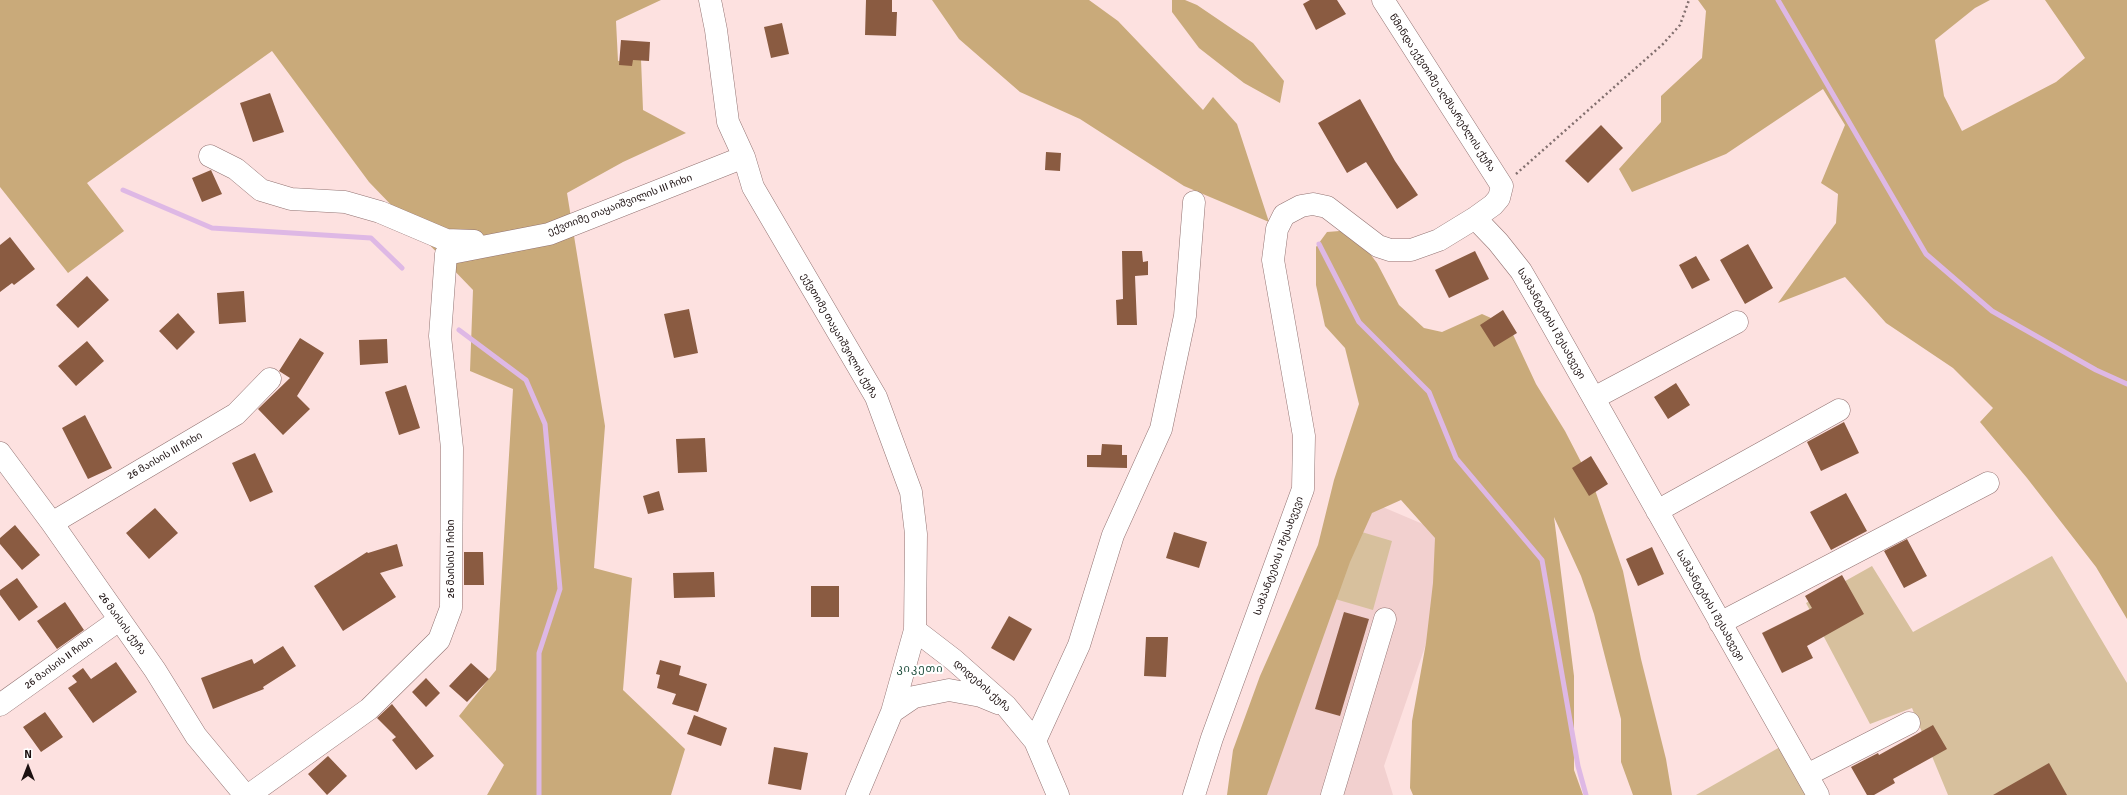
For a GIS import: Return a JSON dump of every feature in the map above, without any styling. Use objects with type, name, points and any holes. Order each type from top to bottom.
[{"type":"street","name":"ექვთიმე თაყაიშვილის ქუჩა","points":[[710,0],[716,30],[728,122],[744,157],[752,187],[876,398],[911,492],[916,534],[915,630],[892,712],[857,795]]},
{"type":"street","name":"წმინდა ექვთიმე აღმსარებლის ქუჩა","points":[[1383,0],[1502,186]]},
{"type":"street","points":[[210,156],[236,169],[262,190],[291,199],[345,202],[380,212],[446,240],[508,242]]},
{"type":"street","name":"ექვთიმე თაყაიშვილის III ჩიხი","points":[[446,254],[548,234],[744,157]]},
{"type":"street","points":[[1475,218],[1493,205],[1499,198],[1502,186]]},
{"type":"street","points":[[1035,741],[1079,645],[1113,535],[1161,429],[1185,316],[1194,202]]},
{"type":"street","name":"სამპანტების I შესახვევი","points":[[1194,795],[1212,738],[1303,489],[1304,436],[1273,260],[1277,228],[1284,215],[1301,206],[1313,204],[1326,207],[1378,246],[1390,250],[1411,250],[1439,240],[1475,218],[1498,242],[1521,271],[1818,795]]},
{"type":"street","name":"26 მაისის I ჩიხი","points":[[249,795],[368,709],[439,640],[451,608],[452,448],[440,336],[446,254]]},
{"type":"street","points":[[1594,398],[1737,322]]},
{"type":"street","name":"26 მაისის III ჩიხი","points":[[52,523],[236,414],[270,379]]},
{"type":"street","points":[[1657,511],[1839,410]]},
{"type":"street","name":"26 მაისის ქუჩა","points":[[0,453],[52,523],[118,620],[155,670],[196,736],[245,795]]},
{"type":"street","points":[[1720,623],[1988,483]]},
{"type":"street","points":[[1332,795],[1386,619]]},
{"type":"street","name":"26 მაისის II ჩიხი","points":[[0,705],[118,620]]},
{"type":"street","name":"დიდების ქუჩა","points":[[915,630],[954,660],[1006,706],[1035,741],[1058,795]]},
{"type":"street","points":[[892,712],[914,697],[949,690],[981,696],[1006,706]]},
{"type":"street","points":[[1807,775],[1908,723]]},
{"type":"path","points":[[1502,186],[1663,44],[1680,25],[1689,0]]},
{"type":"shaded area","points":[[0,0],[661,0],[616,21],[618,61],[641,59],[643,110],[686,133],[623,162],[567,193],[605,426],[594,568],[632,578],[623,690],[685,749],[671,795],[487,795],[504,765],[459,716],[496,670],[513,389],[470,371],[473,290],[369,182],[272,51],[87,183],[124,231],[68,273],[0,187]]},
{"type":"shaded area","points":[[932,0],[1089,0],[1118,21],[1203,110],[1213,97],[1237,124],[1269,222],[1184,186],[1080,119],[1020,92],[959,39]]},
{"type":"shaded area","points":[[1172,0],[1185,0],[1197,5],[1253,43],[1284,81],[1280,103],[1244,83],[1199,48],[1172,12]]},
{"type":"shaded area","points":[[1698,0],[1990,0],[1975,8],[1935,40],[1944,96],[1962,131],[2056,82],[2085,58],[2045,0],[2127,0],[2127,619],[2096,567],[2027,478],[1980,422],[1993,408],[1953,368],[1886,323],[1845,277],[1778,303],[1836,223],[1838,194],[1821,183],[1845,125],[1823,89],[1726,154],[1632,192],[1619,169],[1661,122],[1661,96],[1702,58],[1706,11]]},
{"type":"shaded area","points":[[1352,230],[1377,263],[1399,305],[1424,328],[1442,332],[1482,314],[1509,326],[1536,384],[1565,431],[1594,487],[1623,571],[1641,659],[1666,759],[1672,795],[1633,795],[1621,762],[1621,719],[1594,614],[1581,576],[1554,517],[1574,676],[1574,770],[1583,795],[1413,795],[1410,788],[1412,721],[1426,643],[1433,583],[1435,538],[1401,500],[1372,513],[1350,562],[1267,795],[1227,795],[1233,750],[1260,676],[1318,545],[1334,480],[1359,404],[1345,348],[1325,326],[1316,285],[1316,247],[1327,232]]},
{"type":"shaded area","points":[[1378,505],[1437,530],[1449,577],[1384,766],[1393,795],[1256,795],[1350,523]]},
{"type":"shaded area","points":[[1355,530],[1392,541],[1373,610],[1335,599]]},
{"type":"shaded area","points":[[2052,556],[2127,683],[2127,795],[1948,795],[1912,708],[1870,724],[1806,603],[1872,566],[1913,632]]},
{"type":"shaded area","points":[[1780,747],[1808,795],[1696,795]]},
{"type":"building","points":[[866,0],[892,0],[892,12],[897,12],[896,36],[865,35]]},
{"type":"building","points":[[1310,0],[1337,0],[1346,14],[1316,30],[1303,4]]},
{"type":"building","points":[[782,23],[789,54],[771,58],[764,27]]},
{"type":"building","points":[[621,40],[650,42],[649,61],[633,60],[632,66],[619,65]]},
{"type":"building","points":[[270,93],[284,132],[253,142],[240,103]]},
{"type":"building","points":[[1360,99],[1395,161],[1418,195],[1397,209],[1366,162],[1347,173],[1318,123]]},
{"type":"building","points":[[1601,125],[1623,148],[1588,183],[1565,161]]},
{"type":"building","points":[[1046,152],[1061,153],[1060,171],[1045,170]]},
{"type":"building","points":[[211,170],[222,194],[202,202],[192,178]]},
{"type":"building","points":[[10,237],[35,269],[14,285],[12,283],[0,292],[0,245]]},
{"type":"building","points":[[1748,244],[1773,288],[1745,304],[1720,260]]},
{"type":"building","points":[[1122,251],[1142,251],[1143,262],[1148,261],[1148,275],[1135,276],[1137,325],[1117,325],[1116,300],[1123,299]]},
{"type":"building","points":[[1475,251],[1489,279],[1449,298],[1435,270]]},
{"type":"building","points":[[1696,256],[1710,280],[1692,289],[1679,265]]},
{"type":"building","points":[[87,276],[109,300],[78,328],[56,305]]},
{"type":"building","points":[[244,291],[246,322],[219,324],[217,293]]},
{"type":"building","points":[[689,309],[698,353],[674,358],[664,314]]},
{"type":"building","points":[[1503,310],[1517,333],[1494,347],[1480,325]]},
{"type":"building","points":[[178,313],[195,332],[177,350],[159,331]]},
{"type":"building","points":[[300,338],[324,353],[297,396],[310,409],[283,435],[258,409],[290,378],[279,371]]},
{"type":"building","points":[[387,339],[388,363],[360,365],[359,340]]},
{"type":"building","points":[[87,341],[104,361],[76,386],[58,366]]},
{"type":"building","points":[[1676,383],[1690,405],[1668,419],[1654,397]]},
{"type":"building","points":[[406,385],[420,428],[399,435],[385,392]]},
{"type":"building","points":[[85,415],[112,468],[88,479],[62,428]]},
{"type":"building","points":[[1844,422],[1859,453],[1821,471],[1807,442]]},
{"type":"building","points":[[705,438],[707,472],[678,473],[676,439]]},
{"type":"building","points":[[1102,444],[1122,445],[1122,455],[1127,455],[1127,468],[1087,467],[1087,455],[1101,455]]},
{"type":"building","points":[[255,453],[273,492],[250,502],[232,463]]},
{"type":"building","points":[[1591,456],[1608,484],[1589,496],[1572,468]]},
{"type":"building","points":[[659,491],[664,510],[648,514],[643,496]]},
{"type":"building","points":[[1846,493],[1867,531],[1831,550],[1810,512]]},
{"type":"building","points":[[155,508],[178,533],[149,559],[126,533]]},
{"type":"building","points":[[15,525],[40,555],[22,570],[0,544],[0,538]]},
{"type":"building","points":[[1174,532],[1207,542],[1199,568],[1166,558]]},
{"type":"building","points":[[1907,539],[1927,576],[1904,588],[1884,551]]},
{"type":"building","points":[[397,544],[403,566],[380,573],[396,597],[343,631],[314,586],[367,552],[368,553]]},
{"type":"building","points":[[1652,547],[1664,574],[1638,586],[1626,559]]},
{"type":"building","points":[[464,552],[483,552],[484,585],[464,585]]},
{"type":"building","points":[[714,572],[715,597],[674,598],[673,573]]},
{"type":"building","points":[[1842,575],[1864,614],[1807,646],[1813,658],[1782,673],[1762,633],[1812,608],[1805,596]]},
{"type":"building","points":[[17,578],[38,607],[19,621],[0,595],[0,590]]},
{"type":"building","points":[[811,586],[839,586],[839,617],[811,617]]},
{"type":"building","points":[[65,602],[84,630],[57,649],[37,621]]},
{"type":"building","points":[[1344,612],[1369,619],[1340,716],[1315,709]]},
{"type":"building","points":[[1009,616],[1032,629],[1014,661],[991,648]]},
{"type":"building","points":[[1146,637],[1168,637],[1166,677],[1144,676]]},
{"type":"building","points":[[283,646],[296,666],[263,687],[264,689],[213,709],[201,678],[252,659],[254,664]]},
{"type":"building","points":[[660,660],[681,666],[679,675],[707,684],[698,712],[672,704],[676,694],[657,688],[660,675],[656,674]]},
{"type":"building","points":[[116,662],[137,692],[93,723],[68,688],[77,682],[72,676],[83,668],[91,679]]},
{"type":"building","points":[[471,663],[489,679],[467,702],[449,686]]},
{"type":"building","points":[[426,678],[440,693],[426,707],[412,692]]},
{"type":"building","points":[[392,704],[434,756],[416,770],[392,740],[396,737],[377,718]]},
{"type":"building","points":[[45,712],[63,737],[41,752],[23,727]]},
{"type":"building","points":[[694,715],[727,728],[721,746],[687,734]]},
{"type":"building","points":[[1933,725],[1947,749],[1893,779],[1895,783],[1874,795],[1867,795],[1851,767],[1878,753],[1879,755]]},
{"type":"building","points":[[774,747],[808,753],[801,790],[768,784]]},
{"type":"building","points":[[328,756],[347,776],[327,795],[308,774]]},
{"type":"building","points":[[2049,763],[2067,795],[1993,795]]},
{"type":"waterway","points":[[1778,0],[1926,254],[1992,311],[2096,370],[2127,384]]},
{"type":"waterway","points":[[123,190],[212,228],[371,238],[402,268]]},
{"type":"waterway","points":[[1319,244],[1359,322],[1429,392],[1456,458],[1542,560],[1578,766],[1586,795]]},
{"type":"waterway","points":[[459,330],[526,380],[545,424],[560,589],[539,653],[539,795]]},
{"type":"district","name":"კიკეთი","points":[[920,669]]}]
